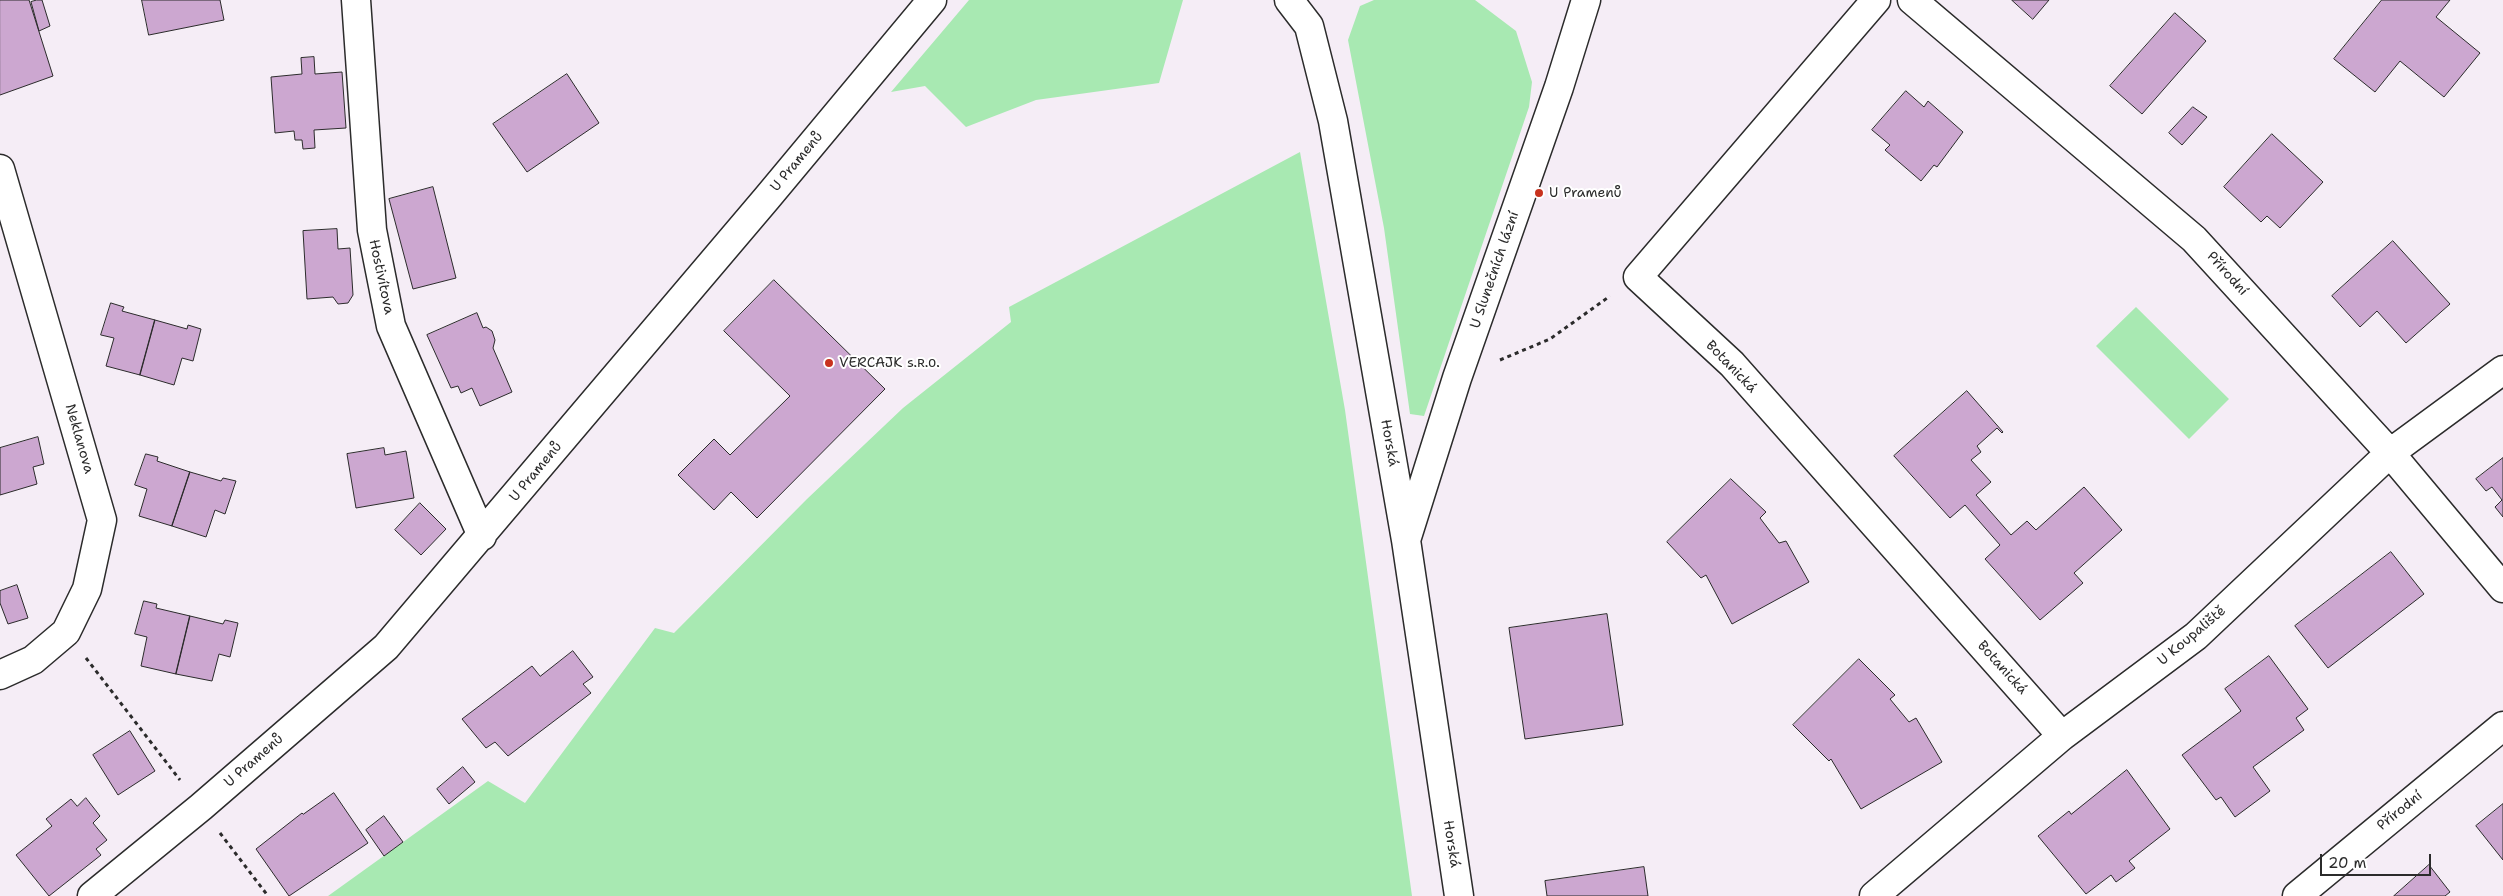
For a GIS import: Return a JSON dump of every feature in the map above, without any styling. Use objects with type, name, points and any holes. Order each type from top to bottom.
[{"type":"street","name":"Hostivítova","points":[[356,0],[372,230],[391,326],[482,536]]},
{"type":"street","name":"U Pramenů","points":[[92,896],[201,807],[386,647],[482,536],[932,0]]},
{"type":"street","name":"Horská","points":[[1289,0],[1309,26],[1333,120],[1406,540],[1459,896]]},
{"type":"street","points":[[1638,277],[1876,0]]},
{"type":"street","name":"Přírodní","points":[[1912,0],[2194,239],[2390,453],[2503,588]]},
{"type":"street","name":"U Slunečních lázní","points":[[1406,540],[1457,378],[1559,87],[1580,1]]},
{"type":"street","name":"Neklanova","points":[[0,168],[102,520],[87,589],[66,632],[32,660],[0,675]]},
{"type":"street","name":"Botanická","points":[[1638,277],[1732,364],[2062,736]]},
{"type":"street","name":"U Koupaliště","points":[[1874,896],[2062,736],[2196,636],[2390,453],[2503,370]]},
{"type":"street","name":"Přírodní","points":[[2297,896],[2503,726]]},
{"type":"path","points":[[1457,378],[1550,339],[1638,277]]},
{"type":"path","points":[[66,632],[268,896]]},
{"type":"green space","points":[[969,0],[1183,0],[1159,83],[1036,100],[966,127],[925,86],[891,92]]},
{"type":"green space","points":[[1374,0],[1475,0],[1516,31],[1532,82],[1529,107],[1424,416],[1410,414],[1384,228],[1348,40],[1360,6]]},
{"type":"green space","points":[[1300,152],[1345,410],[1412,896],[328,896],[488,781],[525,803],[655,628],[674,633],[807,499],[903,408],[1011,322],[1009,307]]},
{"type":"green space","points":[[2136,307],[2229,399],[2189,439],[2096,346]]},
{"type":"building","points":[[0,0],[29,0],[53,76],[0,95]]},
{"type":"building","points":[[42,0],[50,26],[39,31],[31,2]]},
{"type":"building","points":[[142,0],[220,0],[224,20],[149,35]]},
{"type":"building","points":[[2012,0],[2049,0],[2033,19]]},
{"type":"building","points":[[2382,0],[2450,0],[2436,17],[2480,53],[2444,97],[2400,61],[2375,92],[2334,59]]},
{"type":"building","points":[[2175,13],[2206,41],[2142,114],[2110,86]]},
{"type":"building","points":[[314,57],[315,74],[342,72],[346,128],[314,130],[315,148],[303,149],[302,140],[295,140],[294,131],[275,133],[271,77],[302,74],[301,58]]},
{"type":"building","points":[[567,74],[599,123],[527,172],[493,124]]},
{"type":"building","points":[[1906,91],[1924,107],[1928,101],[1963,132],[1937,167],[1934,165],[1921,181],[1885,150],[1890,145],[1872,130]]},
{"type":"building","points":[[2193,107],[2207,117],[2182,145],[2169,133]]},
{"type":"building","points":[[2272,134],[2323,182],[2280,228],[2267,216],[2261,222],[2224,187]]},
{"type":"building","points":[[433,187],[456,278],[413,289],[389,199]]},
{"type":"building","points":[[337,229],[338,249],[350,248],[353,295],[348,303],[338,304],[333,297],[307,299],[303,231]]},
{"type":"building","points":[[2393,241],[2450,304],[2406,343],[2377,311],[2360,327],[2332,296]]},
{"type":"building","points":[[774,280],[885,389],[757,518],[731,492],[714,510],[678,475],[714,439],[730,455],[790,396],[724,331]]},
{"type":"building","points":[[111,303],[124,307],[122,311],[155,320],[140,375],[106,366],[114,338],[101,335]]},
{"type":"building","points":[[477,313],[483,328],[486,327],[492,331],[495,340],[493,348],[512,392],[480,406],[472,388],[461,393],[458,386],[451,388],[427,335]]},
{"type":"building","points":[[155,320],[187,329],[188,325],[201,329],[193,361],[182,358],[174,385],[140,375]]},
{"type":"building","points":[[1967,391],[2003,432],[1997,428],[1977,446],[1981,452],[1971,460],[1991,482],[1976,495],[2011,535],[2027,521],[2036,530],[2084,487],[2122,530],[2074,573],[2083,583],[2040,620],[1985,559],[2000,545],[1965,505],[1950,518],[1894,456]]},
{"type":"building","points":[[38,437],[44,464],[33,467],[37,484],[0,495],[0,448]]},
{"type":"building","points":[[384,448],[385,455],[406,451],[414,498],[356,508],[347,454]]},
{"type":"building","points":[[146,454],[158,457],[157,461],[190,472],[172,526],[139,516],[147,489],[135,485]]},
{"type":"building","points":[[2503,458],[2503,517],[2495,507],[2502,500],[2492,487],[2486,491],[2476,479]]},
{"type":"building","points":[[190,472],[221,481],[223,478],[236,481],[225,514],[215,510],[206,537],[172,526]]},
{"type":"building","points":[[1731,479],[1766,512],[1760,518],[1779,543],[1786,541],[1809,582],[1732,624],[1706,575],[1701,578],[1667,542]]},
{"type":"building","points":[[420,503],[446,529],[421,555],[395,530]]},
{"type":"building","points":[[2391,552],[2424,594],[2328,668],[2295,626]]},
{"type":"building","points":[[17,585],[28,618],[8,624],[0,603],[0,591]]},
{"type":"building","points":[[144,601],[157,604],[156,608],[190,616],[176,674],[141,666],[147,637],[135,634]]},
{"type":"building","points":[[1607,614],[1623,725],[1525,739],[1509,628]]},
{"type":"building","points":[[190,616],[223,624],[225,620],[238,623],[230,657],[219,654],[212,681],[176,674]]},
{"type":"building","points":[[573,651],[593,677],[583,684],[591,693],[508,756],[495,742],[486,748],[462,719],[532,666],[540,676]]},
{"type":"building","points":[[2269,656],[2308,709],[2296,718],[2304,730],[2253,767],[2270,791],[2235,817],[2221,797],[2216,800],[2182,755],[2241,711],[2225,689]]},
{"type":"building","points":[[1859,659],[1895,695],[1890,699],[1909,722],[1916,718],[1942,762],[1861,809],[1831,759],[1829,761],[1793,725]]},
{"type":"building","points":[[130,731],[155,771],[118,795],[93,755]]},
{"type":"building","points":[[463,767],[475,782],[449,804],[437,789]]},
{"type":"building","points":[[2127,770],[2170,829],[2129,861],[2135,868],[2116,882],[2111,875],[2086,894],[2038,836],[2069,811],[2071,814]]},
{"type":"building","points":[[334,793],[368,843],[289,896],[256,849],[302,813]]},
{"type":"building","points":[[86,798],[100,816],[93,823],[107,840],[96,849],[101,855],[49,896],[16,855],[52,826],[46,819],[71,799],[77,806]]},
{"type":"building","points":[[2503,804],[2503,860],[2476,826]]},
{"type":"building","points":[[384,816],[403,842],[384,856],[366,830]]},
{"type":"building","points":[[2429,865],[2450,892],[2445,896],[2394,896]]},
{"type":"building","points":[[1644,867],[1648,896],[1547,896],[1545,881]]},
{"type":"place","name":"U Pramenů","points":[[1539,193]]},
{"type":"place","name":"VERCAJK s.ʀ.ᴏ.","points":[[829,363]]}]
